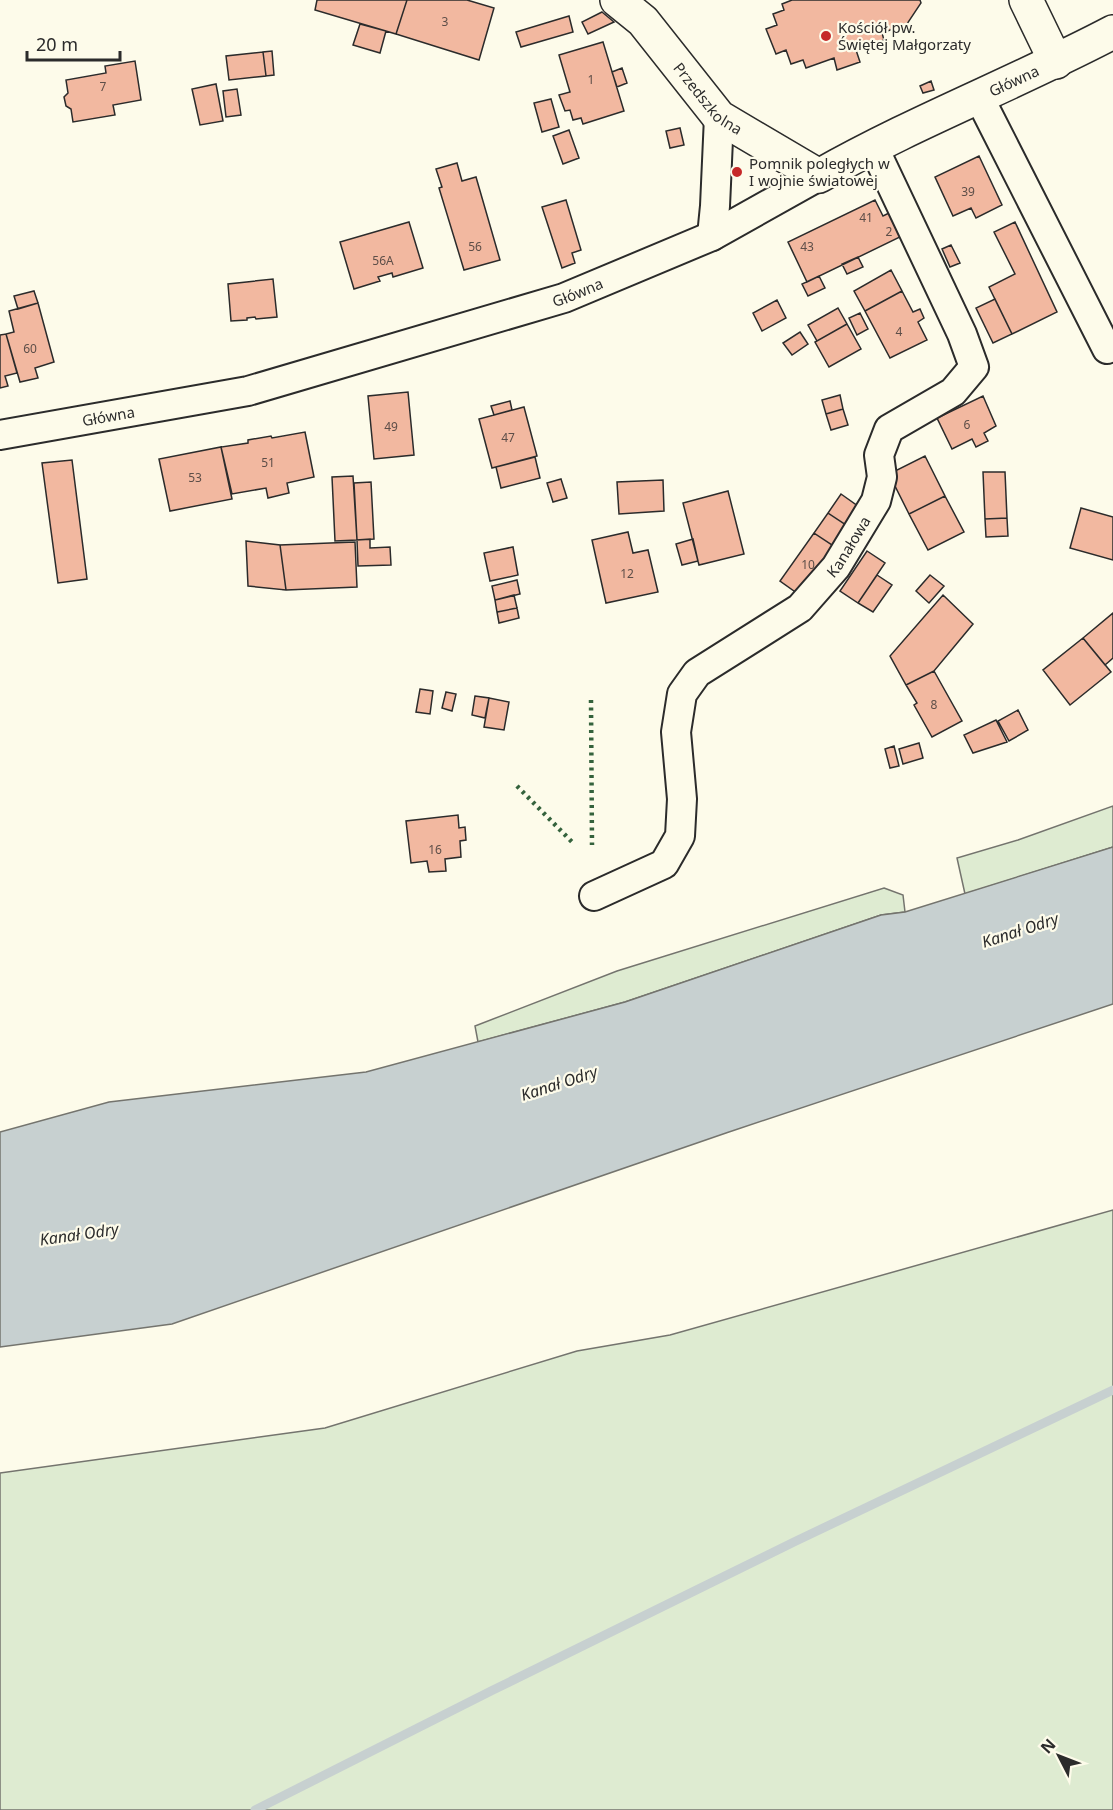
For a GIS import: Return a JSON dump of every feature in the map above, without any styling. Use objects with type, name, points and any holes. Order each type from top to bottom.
[{"type":"street","name":"Przedszkolna","points":[[616,0],[643,21],[719,117],[819,176]]},
{"type":"street","points":[[1026,0],[1056,62]]},
{"type":"street","name":"Główna","points":[[0,435],[248,391],[564,298],[712,236],[873,146],[1056,62],[1113,32]]},
{"type":"street","points":[[979,97],[1107,349]]},
{"type":"street","points":[[712,236],[716,206],[719,117]]},
{"type":"street","name":"Kanałowa","points":[[594,896],[664,864],[680,836],[682,799],[676,732],[682,694],[697,673],[800,608],[836,567],[876,501],[882,477],[879,455],[889,429],[953,392],[974,368],[962,334],[873,146]]},
{"type":"green space","points":[[1113,806],[1113,847],[965,894],[957,858],[1018,840]]},
{"type":"green space","points":[[884,888],[903,895],[905,912],[881,915],[625,1002],[478,1042],[475,1026],[617,971]]},
{"type":"green space","points":[[1113,1210],[1113,1810],[0,1810],[0,1473],[325,1428],[577,1351],[670,1335]]},
{"type":"water","name":"Kanał Odry","points":[[1113,847],[1113,1004],[726,1133],[172,1324],[0,1347],[0,1132],[109,1102],[366,1072],[625,1002],[881,915],[905,912]]},
{"type":"building","points":[[317,0],[407,0],[396,34],[315,10]]},
{"type":"building","points":[[407,0],[467,0],[494,8],[479,60],[396,34]]},
{"type":"building","name":"Kościół pw. Świętej Małgorzaty","points":[[792,0],[920,0],[921,3],[907,24],[882,33],[884,40],[856,50],[860,62],[837,70],[834,58],[806,68],[803,60],[791,64],[786,50],[776,54],[766,29],[777,25],[773,14],[784,10],[782,4]]},
{"type":"building","points":[[602,12],[614,22],[588,34],[582,22]]},
{"type":"building","points":[[569,16],[573,32],[521,47],[516,32]]},
{"type":"building","points":[[360,24],[386,31],[380,53],[353,45]]},
{"type":"building","points":[[603,42],[624,111],[583,124],[581,118],[573,120],[570,110],[565,111],[559,95],[570,92],[559,55]]},
{"type":"building","points":[[272,51],[274,75],[266,76],[263,52]]},
{"type":"building","points":[[263,52],[266,76],[229,80],[226,56]]},
{"type":"building","points":[[135,61],[141,100],[113,105],[115,115],[73,122],[71,109],[66,106],[64,97],[68,93],[66,80],[106,73],[105,66]]},
{"type":"building","points":[[622,68],[627,83],[617,87],[612,72]]},
{"type":"building","points":[[931,81],[934,90],[923,93],[920,86]]},
{"type":"building","points":[[216,84],[223,121],[200,125],[192,89]]},
{"type":"building","points":[[237,89],[241,115],[226,117],[223,91]]},
{"type":"building","points":[[551,99],[559,127],[542,132],[534,103]]},
{"type":"building","points":[[680,128],[684,145],[670,148],[666,131]]},
{"type":"building","points":[[569,130],[579,158],[563,164],[553,136]]},
{"type":"building","points":[[979,156],[1002,205],[976,218],[971,208],[953,216],[935,177]]},
{"type":"building","points":[[457,163],[462,181],[476,177],[500,260],[464,270],[439,188],[442,187],[436,169]]},
{"type":"building","points":[[566,200],[581,250],[572,253],[575,263],[562,268],[542,207]]},
{"type":"building","points":[[875,200],[883,216],[891,212],[902,236],[807,282],[788,242]]},
{"type":"building","points":[[409,222],[423,268],[393,277],[392,273],[378,277],[380,281],[354,289],[340,242]]},
{"type":"building","points":[[1015,222],[1057,312],[1012,334],[989,287],[1015,274],[994,232]]},
{"type":"building","points":[[951,245],[960,263],[950,267],[942,249]]},
{"type":"building","points":[[858,257],[863,267],[847,274],[842,264]]},
{"type":"building","points":[[891,270],[902,291],[865,311],[854,291]]},
{"type":"building","points":[[819,276],[825,288],[808,296],[802,284]]},
{"type":"building","points":[[273,279],[277,317],[256,319],[255,317],[231,321],[228,284]]},
{"type":"building","points":[[34,291],[38,303],[18,309],[14,296]]},
{"type":"building","points":[[902,291],[913,312],[920,309],[924,318],[918,322],[927,340],[890,358],[865,311]]},
{"type":"building","points":[[995,299],[1012,334],[993,343],[976,308]]},
{"type":"building","points":[[777,300],[786,318],[762,331],[753,313]]},
{"type":"building","points":[[38,303],[54,362],[35,368],[38,378],[20,382],[6,334],[14,332],[9,311]]},
{"type":"building","points":[[838,308],[847,324],[817,341],[808,325]]},
{"type":"building","points":[[860,313],[868,329],[857,335],[849,318]]},
{"type":"building","points":[[847,324],[861,349],[829,367],[815,342]]},
{"type":"building","points":[[800,332],[808,344],[792,355],[783,343]]},
{"type":"building","points":[[6,334],[17,373],[5,376],[8,386],[0,388],[0,335]]},
{"type":"building","points":[[408,392],[414,455],[374,459],[368,396]]},
{"type":"building","points":[[840,395],[843,409],[826,414],[822,400]]},
{"type":"building","points":[[983,396],[996,426],[984,433],[988,441],[976,447],[972,439],[952,449],[937,418]]},
{"type":"building","points":[[510,401],[512,410],[494,415],[491,406]]},
{"type":"building","points":[[524,407],[537,456],[492,468],[479,419]]},
{"type":"building","points":[[843,409],[848,425],[831,430],[826,414]]},
{"type":"building","points":[[305,432],[314,477],[287,483],[289,493],[268,498],[266,488],[232,494],[221,447],[248,443],[248,440]]},
{"type":"building","points":[[221,447],[232,499],[170,511],[159,459]]},
{"type":"building","points":[[925,456],[945,496],[909,514],[889,474]]},
{"type":"building","points":[[535,457],[540,478],[501,488],[496,467]]},
{"type":"building","points":[[72,460],[87,579],[58,583],[42,463]]},
{"type":"building","points":[[983,472],[1005,472],[1007,518],[985,519]]},
{"type":"building","points":[[353,476],[357,540],[335,541],[332,477]]},
{"type":"building","points":[[561,479],[567,498],[553,502],[547,483]]},
{"type":"building","points":[[663,480],[664,511],[619,514],[617,482]]},
{"type":"building","points":[[371,482],[374,539],[357,540],[354,483]]},
{"type":"building","points":[[728,491],[744,554],[699,565],[683,503]]},
{"type":"building","points":[[841,494],[862,509],[849,527],[828,513]]},
{"type":"building","points":[[945,496],[964,532],[928,550],[909,514]]},
{"type":"building","points":[[1081,508],[1113,517],[1113,560],[1070,548]]},
{"type":"building","points":[[828,513],[849,527],[835,547],[814,533]]},
{"type":"building","points":[[1007,518],[1008,536],[986,537],[985,519]]},
{"type":"building","points":[[628,532],[633,553],[648,550],[658,592],[606,603],[592,540]]},
{"type":"building","points":[[814,533],[835,547],[801,596],[780,581]]},
{"type":"building","points":[[370,539],[370,548],[390,547],[391,565],[358,566],[357,540]]},
{"type":"building","points":[[693,539],[698,561],[682,565],[676,544]]},
{"type":"building","points":[[246,541],[280,545],[286,590],[248,586]]},
{"type":"building","points":[[355,542],[357,587],[286,590],[280,545]]},
{"type":"building","points":[[513,547],[518,575],[490,581],[484,553]]},
{"type":"building","points":[[867,551],[885,563],[858,603],[840,591]]},
{"type":"building","points":[[877,575],[892,585],[873,612],[858,603]]},
{"type":"building","points":[[930,575],[944,586],[929,603],[916,591]]},
{"type":"building","points":[[517,580],[520,594],[495,600],[492,586]]},
{"type":"building","points":[[514,595],[517,608],[497,612],[495,600]]},
{"type":"building","points":[[943,595],[973,624],[934,671],[906,685],[890,656]]},
{"type":"building","points":[[517,608],[519,618],[499,623],[497,612]]},
{"type":"building","points":[[1113,613],[1113,658],[1105,665],[1083,638]]},
{"type":"building","points":[[1083,638],[1111,672],[1070,705],[1043,670]]},
{"type":"building","points":[[934,671],[962,721],[932,737],[906,685]]},
{"type":"building","points":[[420,689],[433,691],[430,714],[416,712]]},
{"type":"building","points":[[446,692],[456,694],[452,711],[442,708]]},
{"type":"building","points":[[475,696],[489,698],[485,718],[472,715]]},
{"type":"building","points":[[489,698],[509,702],[504,730],[484,727]]},
{"type":"building","points":[[1018,710],[1028,730],[1009,741],[998,721]]},
{"type":"building","points":[[996,720],[1007,742],[973,753],[964,735]]},
{"type":"building","points":[[919,743],[923,758],[903,764],[899,749]]},
{"type":"building","points":[[894,746],[899,766],[890,768],[885,749]]},
{"type":"building","points":[[458,815],[459,828],[465,827],[466,840],[460,841],[461,857],[445,859],[446,871],[429,872],[427,861],[411,863],[406,821]]},
{"type":"waterway","points":[[255,1810],[796,1541],[1113,1390]]},
{"type":"hedge","points":[[591,700],[592,845]]},
{"type":"hedge","points":[[517,786],[573,843]]},
{"type":"place","name":"Kościół pw. Świętej Małgorzaty","points":[[826,36]]},
{"type":"place","name":"Pomnik poległych w I wojnie światowej","points":[[737,172]]}]
